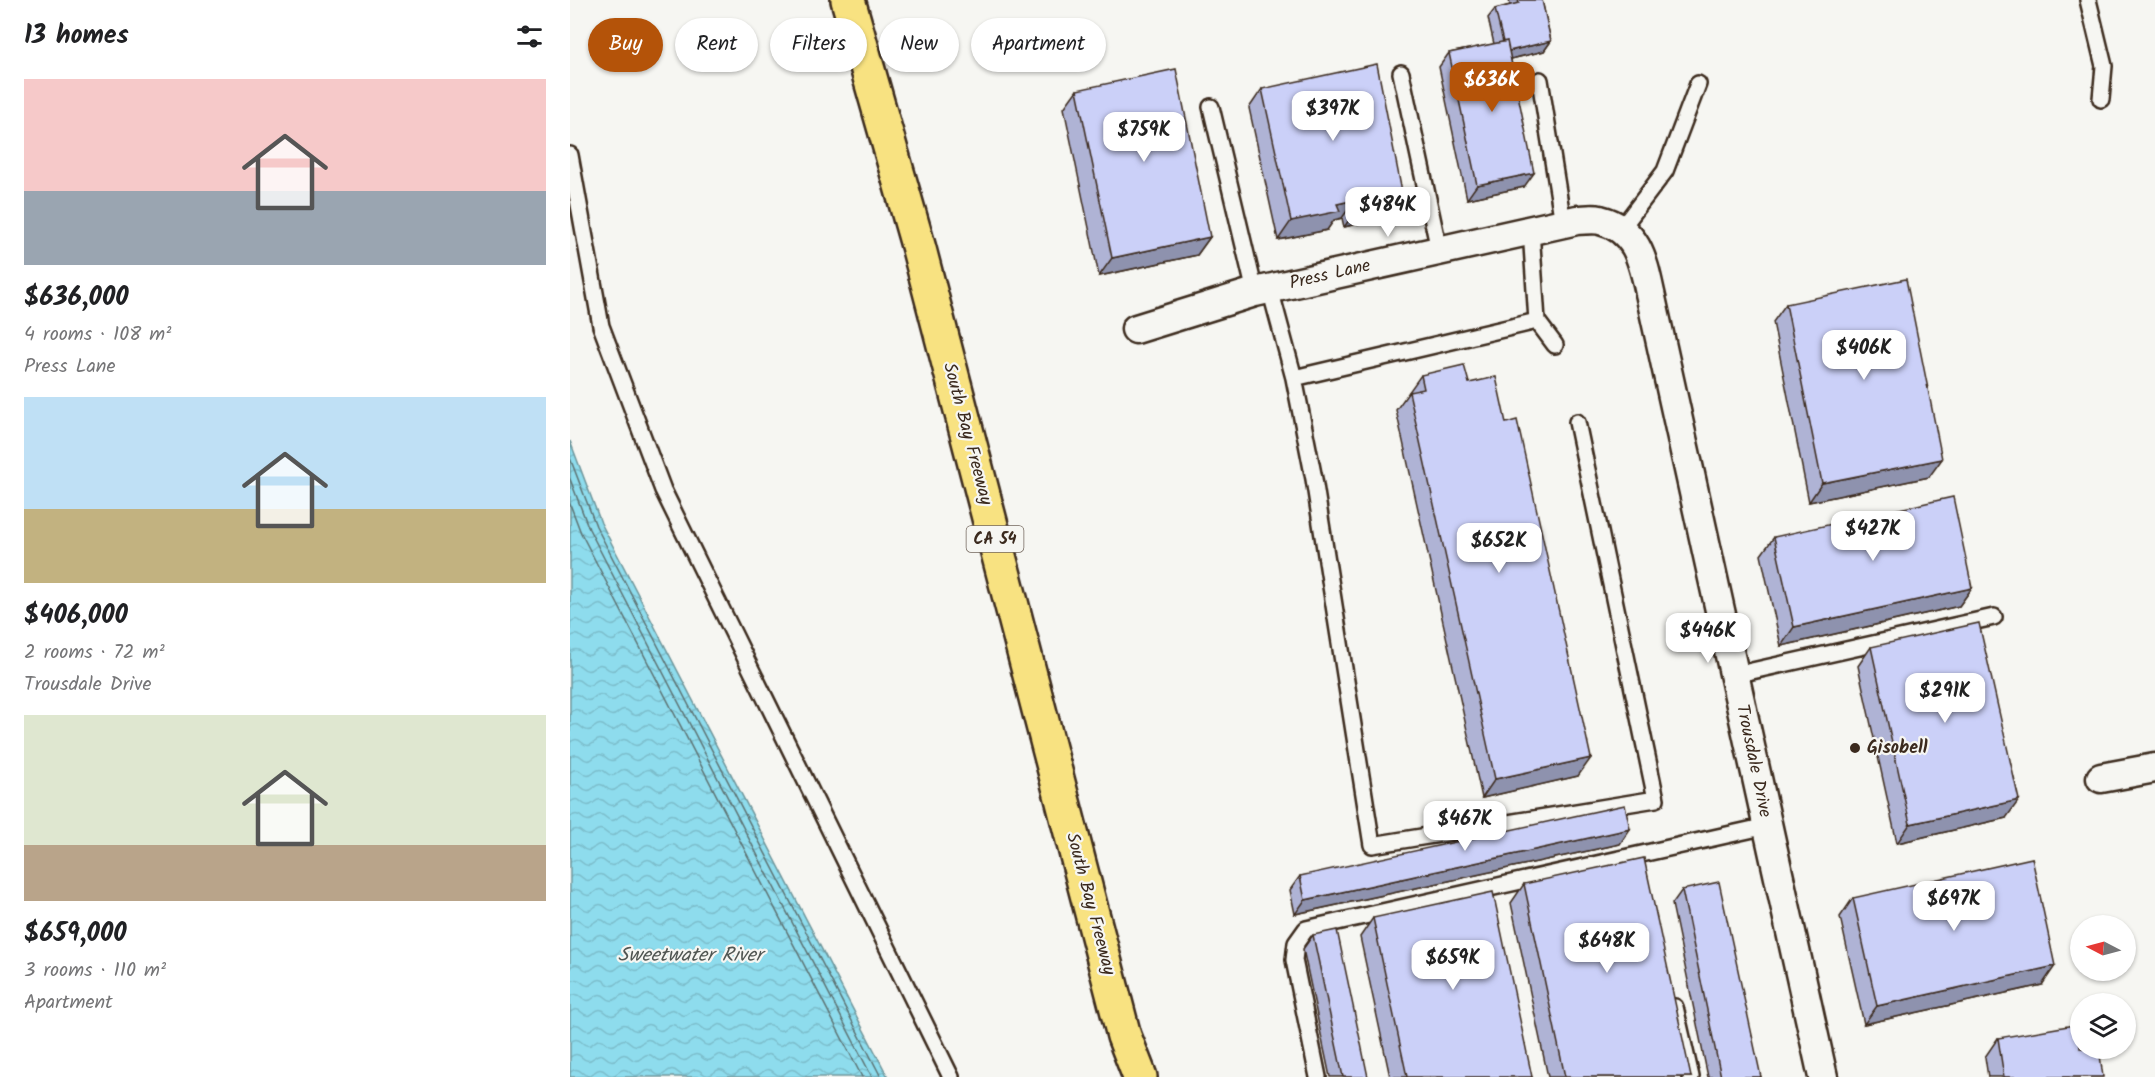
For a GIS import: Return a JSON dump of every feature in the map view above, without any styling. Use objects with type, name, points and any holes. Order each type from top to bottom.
[{"type":"highway","name":"South Bay Freeway","points":[[848,0],[919,249],[1124,1036],[1140,1077]]},
{"type":"street","name":"Press Lane","points":[[1136,329],[1263,290],[1577,220],[1600,220],[1625,233]]},
{"type":"street","name":"Trousdale Drive","points":[[1625,233],[1641,256],[1823,1077]]},
{"type":"street","points":[[2101,778],[2155,768]]},
{"type":"lane","points":[[2088,0],[2104,66],[2101,99]]},
{"type":"lane","points":[[1401,73],[1439,250]]},
{"type":"lane","points":[[1540,80],[1563,223]]},
{"type":"lane","points":[[1625,233],[1665,171],[1698,84]]},
{"type":"lane","points":[[1210,106],[1263,290],[1294,378],[1314,479],[1372,844],[1656,799],[1576,422]]},
{"type":"lane","points":[[570,155],[601,326],[663,490],[951,1077]]},
{"type":"lane","points":[[1531,230],[1537,321],[1555,345]]},
{"type":"lane","points":[[1294,378],[1537,321]]},
{"type":"lane","points":[[1734,675],[1994,617]]},
{"type":"lane","points":[[1318,1077],[1294,960],[1296,943],[1306,929],[1492,893],[1642,860],[1767,826]]},
{"type":"lane","points":[[1671,988],[1691,1077]]},
{"type":"water","name":"Sweetwater River","points":[[570,441],[601,523],[888,1077],[570,1077]]},
{"type":"building","points":[[1518,0],[1542,0],[1551,41],[1509,51],[1507,41],[1503,42],[1495,9],[1519,3]]},
{"type":"building","points":[[1507,41],[1534,173],[1477,185],[1449,53]]},
{"type":"building","points":[[1377,64],[1403,197],[1357,209],[1355,200],[1337,204],[1340,211],[1291,221],[1262,89]]},
{"type":"building","points":[[1176,69],[1210,237],[1112,258],[1077,90]]},
{"type":"building","points":[[1906,279],[1942,459],[1822,483],[1786,304]]},
{"type":"building","points":[[1464,365],[1469,383],[1496,377],[1506,423],[1517,420],[1591,758],[1495,779],[1409,392],[1424,389],[1421,375]]},
{"type":"building","points":[[1953,497],[1972,588],[1794,627],[1774,537]]},
{"type":"building","points":[[1979,623],[2019,800],[1910,824],[1871,647]]},
{"type":"building","points":[[1625,805],[1630,829],[1305,900],[1300,876]]},
{"type":"building","points":[[1644,858],[1691,1077],[1565,1077],[1524,884]]},
{"type":"building","points":[[2032,858],[2055,966],[1877,1006],[1853,898]]},
{"type":"building","points":[[1719,882],[1761,1077],[1721,1077],[1682,890]]},
{"type":"building","points":[[1493,892],[1532,1077],[1407,1077],[1373,918]]},
{"type":"building","points":[[1337,930],[1368,1077],[1343,1077],[1313,935]]},
{"type":"building","points":[[2070,1026],[2070,1059],[2101,1059],[2103,1077],[2004,1077],[1998,1038]]},
{"type":"place","name":"Gisobell","points":[[1855,748]]}]
